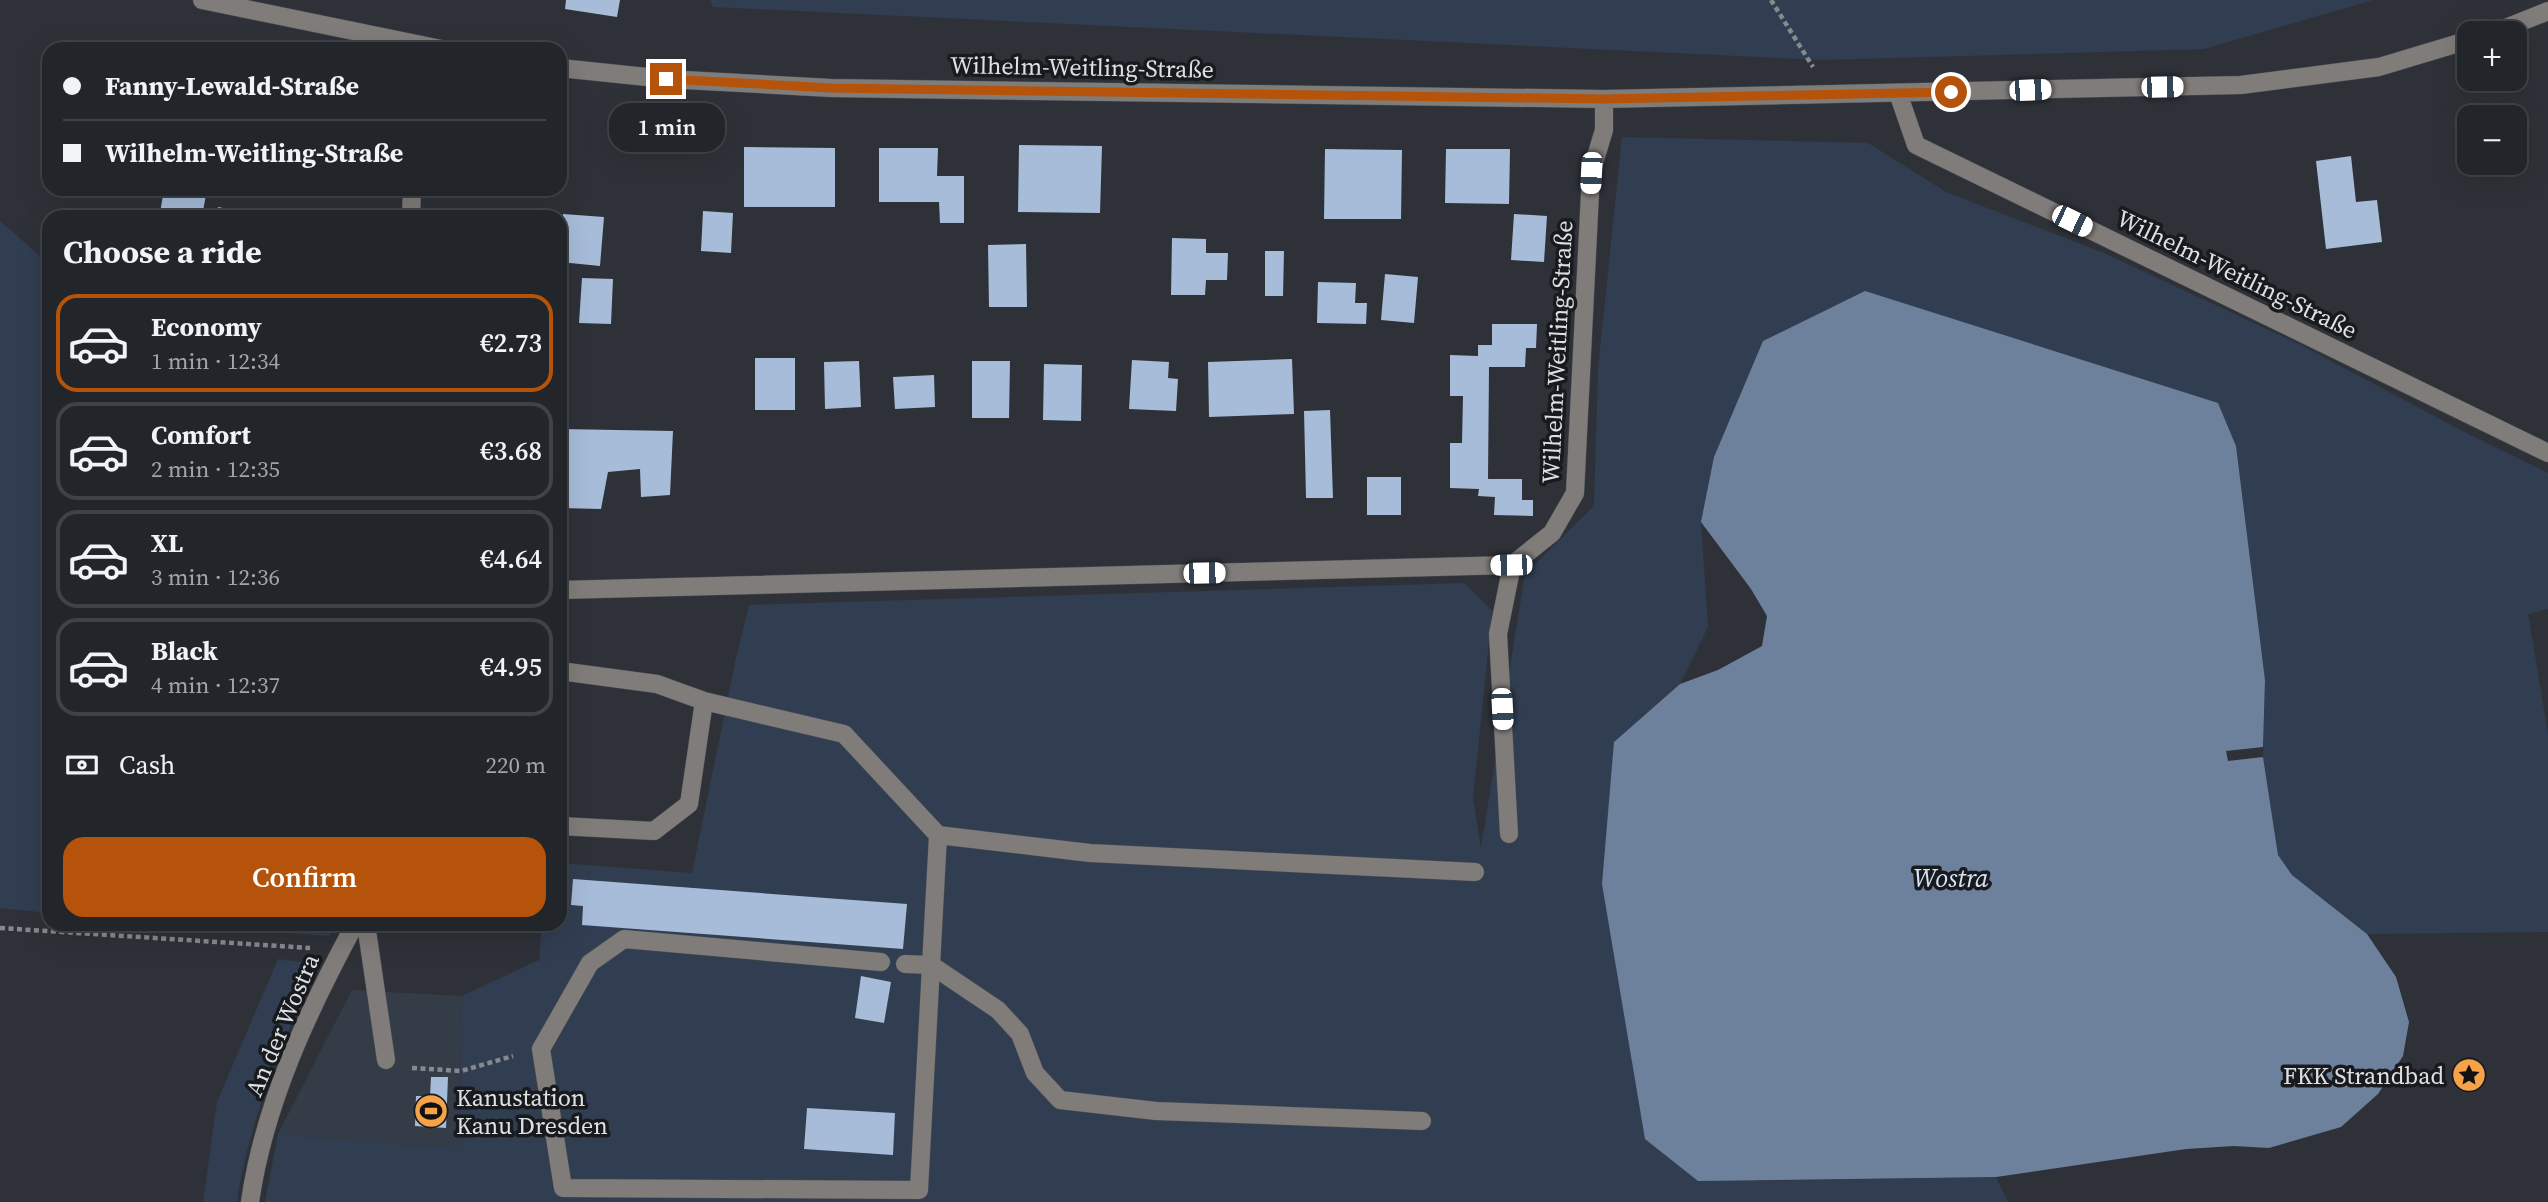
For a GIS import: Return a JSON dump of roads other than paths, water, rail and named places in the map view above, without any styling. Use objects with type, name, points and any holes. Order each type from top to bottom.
[{"type":"street","points":[[202,0],[397,42]]},
{"type":"street","points":[[2523,21],[2548,11]]},
{"type":"street","points":[[1898,93],[2241,85],[2379,67],[2457,44]]},
{"type":"street","name":"Wilhelm-Weitling-Straße","points":[[567,69],[666,79],[831,88],[1604,99],[1898,93],[1916,145],[2548,453]]},
{"type":"street","name":"Wilhelm-Weitling-Straße","points":[[1511,565],[1552,533],[1576,493],[1591,173],[1604,130],[1604,99]]},
{"type":"street","points":[[567,590],[1511,565],[1498,634],[1509,834]]},
{"type":"street","points":[[567,672],[657,684],[704,701],[844,734],[938,835],[1090,853],[1475,872]]},
{"type":"street","points":[[567,826],[654,831],[689,804],[704,701]]},
{"type":"street","points":[[880,962],[624,939],[590,963],[541,1049],[563,1195],[919,1191],[938,835]]},
{"type":"street","name":"An der Wostra","points":[[250,1202],[255,1164],[281,1078],[351,931]]},
{"type":"street","points":[[367,931],[386,1059]]},
{"type":"street","points":[[905,964],[931,965],[998,1010],[1020,1034],[1035,1073],[1060,1100],[1156,1111],[1422,1121]]},
{"type":"water","name":"Wostra","points":[[1865,291],[2218,403],[2236,446],[2265,680],[2263,747],[2226,751],[2228,761],[2263,757],[2278,855],[2292,875],[2367,934],[2396,977],[2409,1022],[2403,1056],[2378,1094],[2341,1127],[2269,1148],[2234,1146],[2186,1149],[1996,1177],[1698,1181],[1645,1139],[1602,884],[1614,742],[1680,684],[1718,670],[1762,646],[1767,616],[1751,589],[1701,522],[1714,457],[1763,341]]},
{"type":"place","name":"FKK Strandbad","points":[[2469,1075]]},
{"type":"place","name":"Kanustation Kanu Dresden","points":[[431,1111]]}]
